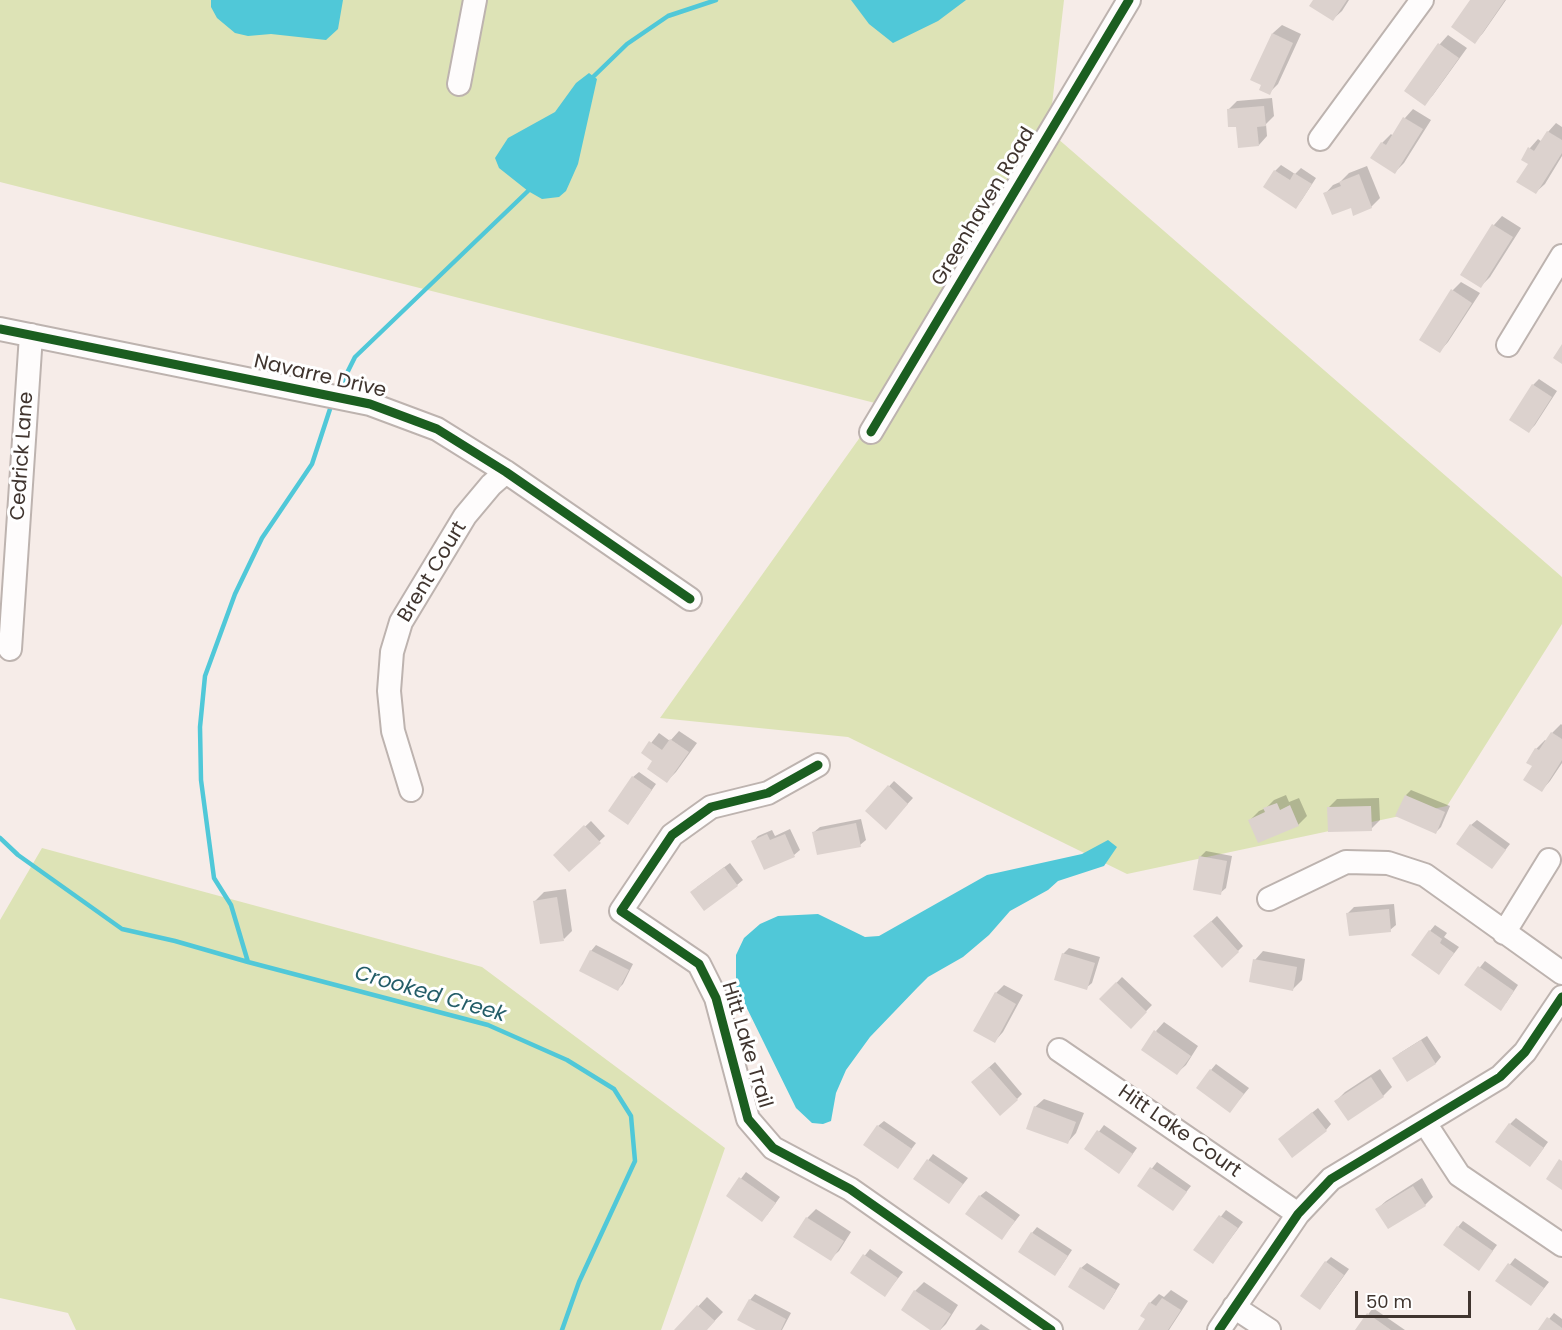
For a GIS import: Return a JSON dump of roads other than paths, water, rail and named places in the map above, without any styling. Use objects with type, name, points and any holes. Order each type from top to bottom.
[{"type":"street","points":[[459,84],[475,0]]},
{"type":"street","name":"Greenhaven Road","points":[[871,432],[1129,0]]},
{"type":"street","points":[[1320,140],[1422,0]]},
{"type":"street","points":[[1508,345],[1562,256]]},
{"type":"street","name":"Navarre Drive","points":[[0,329],[370,404],[437,429],[506,472],[690,599]]},
{"type":"street","name":"Cedrick Lane","points":[[10,648],[31,335]]},
{"type":"street","name":"Brent Court","points":[[411,790],[393,731],[389,691],[392,652],[401,622],[465,516],[491,485],[506,472]]},
{"type":"street","name":"Hitt Lake Trail","points":[[818,765],[768,794],[711,807],[679,830],[672,836],[621,911],[699,964],[716,998],[748,1119],[773,1148],[850,1189],[1051,1330]]},
{"type":"street","points":[[1504,933],[1549,860]]},
{"type":"street","points":[[1269,899],[1346,862],[1388,863],[1425,876],[1562,973]]},
{"type":"street","points":[[1218,1330],[1298,1214],[1331,1179],[1500,1077],[1525,1052],[1562,997]]},
{"type":"street","name":"Hitt Lake Court","points":[[1059,1050],[1298,1214]]},
{"type":"street","points":[[1425,1123],[1459,1175],[1562,1245]]},
{"type":"street","points":[[1234,1307],[1269,1330]]},
{"type":"water","points":[[211,0],[343,0],[338,29],[326,40],[271,34],[248,36],[235,33],[217,18],[211,7]]},
{"type":"water","points":[[851,0],[966,0],[938,21],[893,43],[869,24]]},
{"type":"water","points":[[589,73],[597,79],[578,164],[566,191],[559,197],[542,199],[499,168],[495,158],[508,138],[555,112],[576,83]]},
{"type":"water","points":[[1108,840],[1117,847],[1104,866],[1058,881],[1048,890],[1010,911],[989,935],[963,957],[928,977],[918,987],[870,1037],[846,1070],[836,1093],[831,1121],[823,1124],[812,1123],[796,1108],[736,986],[736,955],[744,938],[760,924],[778,916],[818,914],[865,937],[879,936],[987,875],[1082,854]]},
{"type":"waterway","points":[[594,76],[627,44],[668,16],[716,0]]},
{"type":"waterway","points":[[341,385],[355,357],[528,191]]},
{"type":"waterway","points":[[248,962],[231,905],[214,878],[201,780],[200,727],[205,676],[235,594],[262,538],[312,464],[330,409]]},
{"type":"waterway","name":"Crooked Creek","points":[[0,838],[18,855],[122,929],[175,941],[488,1025],[567,1060],[614,1089],[631,1116],[635,1161],[579,1282],[562,1330]]}]
